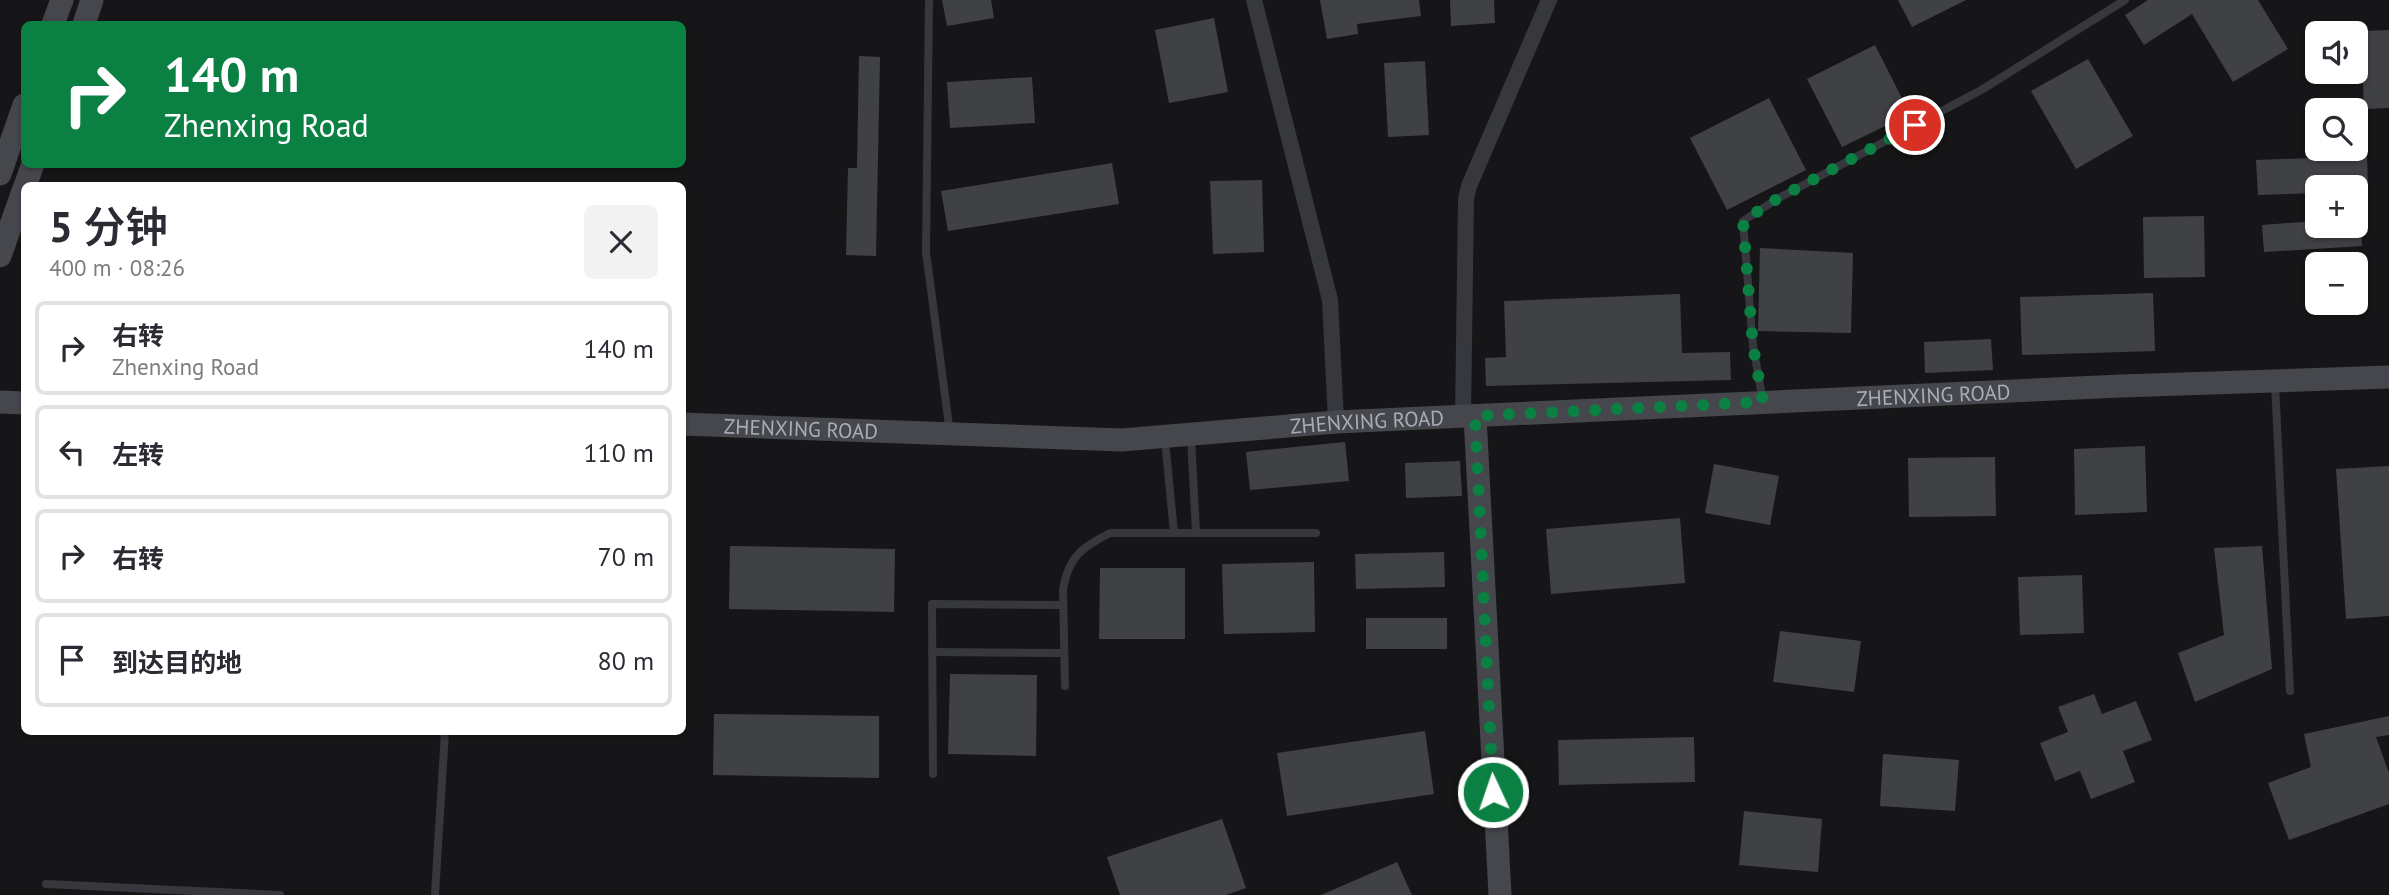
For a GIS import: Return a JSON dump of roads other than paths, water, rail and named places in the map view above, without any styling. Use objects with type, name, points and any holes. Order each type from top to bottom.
[{"type":"street","points":[[54,21],[62,0]]},
{"type":"street","points":[[84,21],[92,0]]},
{"type":"street","points":[[1254,0],[1331,300],[1336,422]]},
{"type":"street","points":[[1500,895],[1469,416],[1466,199],[1469,186],[1549,0]]},
{"type":"street","points":[[0,174],[21,114]]},
{"type":"street","points":[[0,256],[21,198]]},
{"type":"street","name":"ZHENXING ROAD","points":[[686,424],[1122,440],[1336,422],[2389,377]]},
{"type":"street","points":[[0,402],[21,403]]},
{"type":"lane","points":[[929,0],[926,252],[951,433]]},
{"type":"lane","points":[[1763,402],[1753,346],[1743,221],[1777,199],[1983,89],[2125,0]]},
{"type":"lane","points":[[2275,381],[2290,691]]},
{"type":"lane","points":[[1191,435],[1196,533]]},
{"type":"lane","points":[[1164,437],[1174,533]]},
{"type":"lane","points":[[1065,686],[1065,576],[1073,557],[1089,544],[1110,533],[1316,533]]},
{"type":"lane","points":[[933,774],[932,604],[1063,605]]},
{"type":"lane","points":[[932,652],[1064,653]]},
{"type":"lane","points":[[435,895],[445,735]]},
{"type":"lane","points":[[46,884],[280,895]]}]
